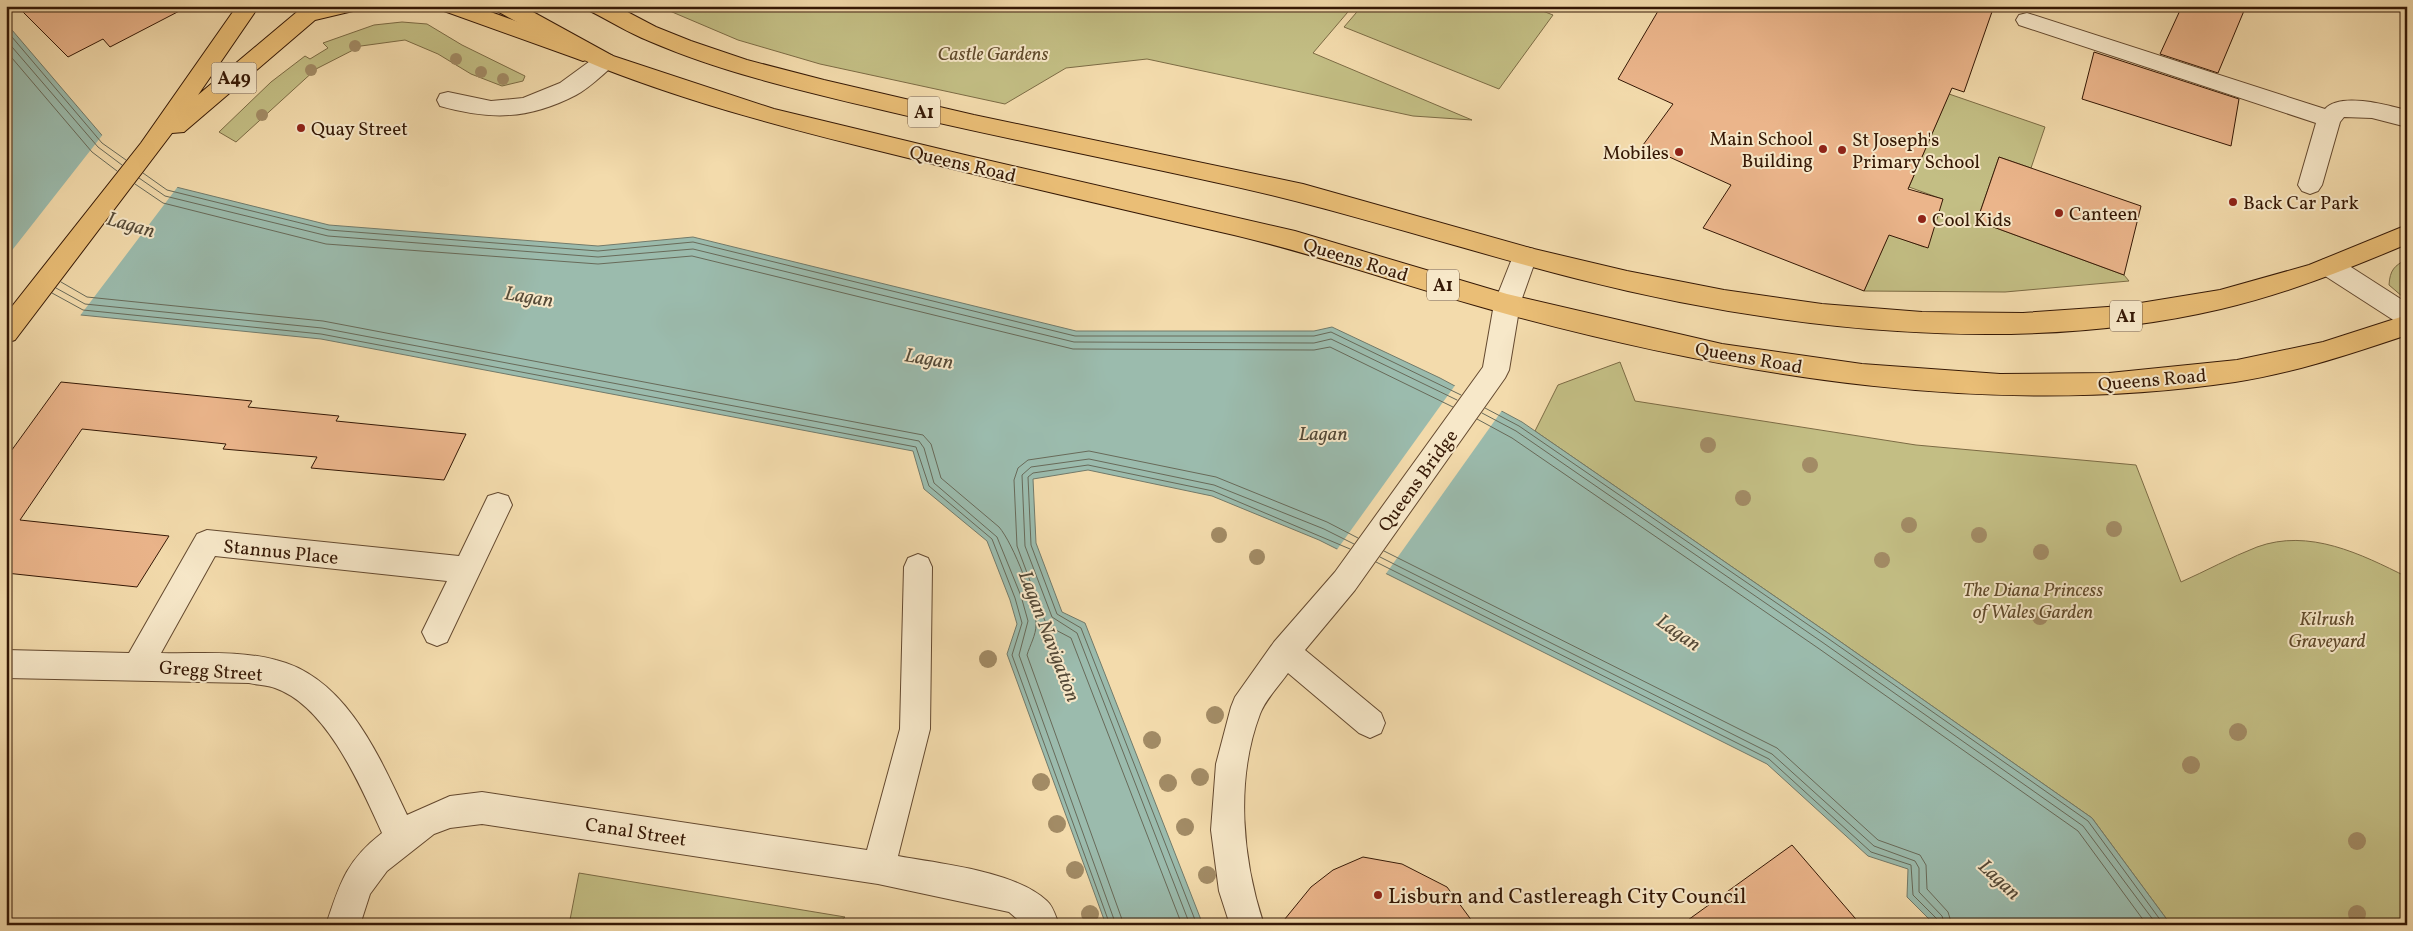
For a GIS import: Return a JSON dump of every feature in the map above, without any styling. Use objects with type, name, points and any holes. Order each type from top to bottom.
[{"type":"main road","name":"A49","points":[[10,328],[149,149],[248,6]]},
{"type":"main road","points":[[312,11],[346,6]]},
{"type":"main road","points":[[452,6],[606,60]]},
{"type":"main road","name":"Queens Road","points":[[505,6],[606,60],[770,116],[964,164],[1295,240],[1507,304],[1722,354],[1862,375],[2000,385],[2109,384],[2236,371],[2323,352],[2407,325]]},
{"type":"main road","name":"A1","points":[[598,6],[656,36],[773,76],[1031,136],[1260,183],[1525,256],[1627,281],[1776,309],[1915,322],[2034,324],[2134,316],[2250,292],[2331,267],[2407,234]]},
{"type":"main road","name":"A49","points":[[149,149],[312,11]]},
{"type":"street","points":[[2027,20],[2329,119]]},
{"type":"street","points":[[448,100],[506,109],[527,105],[568,89],[606,60]]},
{"type":"street","points":[[2310,185],[2329,119],[2337,110],[2351,108],[2374,110],[2407,119]]},
{"type":"street","name":"Queens Bridge","points":[[1247,925],[1236,890],[1227,830],[1232,764],[1246,707],[1285,652],[1351,572],[1496,370],[1507,304],[1525,256]]},
{"type":"street","points":[[2331,267],[2407,316]]},
{"type":"street","points":[[437,632],[498,505]]},
{"type":"street","name":"Stannus Place","points":[[138,666],[207,543],[466,570]]},
{"type":"street","points":[[878,868],[915,729],[918,567]]},
{"type":"street","points":[[1285,652],[1370,723]]},
{"type":"street","name":"Gregg Street","points":[[6,664],[249,669],[284,676],[310,692],[343,727],[367,768],[401,838]]},
{"type":"street","name":"Canal Street","points":[[401,838],[423,823],[450,812],[482,808],[878,868],[986,890],[1018,898],[1037,914],[1042,925]]},
{"type":"street","points":[[343,925],[356,885],[375,859],[401,838]]},
{"type":"green space","name":"Castle Gardens","points":[[658,6],[1353,6],[1313,53],[1472,120],[1413,116],[1147,59],[1066,68],[1005,104],[820,64],[738,40]]},
{"type":"green space","points":[[1362,6],[1530,6],[1553,15],[1499,89],[1344,27]]},
{"type":"green space","points":[[402,22],[427,24],[462,45],[525,76],[523,81],[502,86],[471,74],[438,54],[405,40],[361,46],[316,69],[236,142],[219,132],[271,82],[305,56],[310,59],[328,48],[323,43],[374,25]]},
{"type":"green space","points":[[1949,94],[2045,127],[2031,168],[1999,157],[1977,221],[2124,275],[2129,281],[2005,292],[1864,291],[1889,234],[1924,247],[1942,199],[1909,187]]},
{"type":"green space","points":[[2407,259],[2407,298],[2403,297],[2389,285],[2390,276],[2394,269]]},
{"type":"green space","name":"The Diana Princess of Wales Garden","points":[[1620,362],[1635,401],[1916,445],[2136,465],[2181,582],[2257,547],[2276,542],[2296,540],[2334,546],[2353,552],[2407,577],[2407,925],[2171,925],[2092,818],[1535,431],[1558,385]]},
{"type":"green space","points":[[579,873],[845,917],[836,925],[569,925]]},
{"type":"water","name":"Lagan","points":[[6,23],[106,140],[168,185],[329,225],[598,246],[693,237],[1076,331],[1314,331],[1332,327],[1440,378],[1522,422],[2092,818],[2171,925],[1935,925],[1907,897],[1908,869],[1868,856],[1767,764],[1319,540],[1212,496],[1088,470],[1033,479],[1036,543],[1062,612],[1085,623],[1203,925],[1106,925],[1007,654],[1017,624],[1010,600],[987,541],[924,489],[913,451],[321,339],[81,315],[6,273]]},
{"type":"pier","points":[[104,133],[169,183],[179,185],[79,317],[6,276],[6,258]]},
{"type":"pier","points":[[1456,384],[1503,409],[1385,575],[1336,551]]},
{"type":"building","points":[[17,6],[189,6],[110,47],[103,39],[68,57]]},
{"type":"building","name":"Main School Building","points":[[1661,6],[1994,6],[1964,92],[1952,88],[1908,189],[1943,199],[1928,248],[1889,235],[1864,291],[1703,228],[1731,185],[1643,145],[1673,104],[1618,79]]},
{"type":"building","points":[[2182,6],[2246,6],[2218,73],[2160,54]]},
{"type":"building","points":[[2094,52],[2239,99],[2231,146],[2082,99]]},
{"type":"building","name":"Canteen","points":[[1999,157],[2141,206],[2124,275],[1977,221]]},
{"type":"building","points":[[61,382],[252,401],[248,407],[339,416],[336,421],[466,434],[444,480],[311,468],[317,457],[223,449],[226,444],[82,429],[20,520],[169,536],[137,587],[6,573],[6,458]]},
{"type":"building","name":"Lisburn and Castlereagh City Council","points":[[1792,845],[1861,925],[1681,925]]},
{"type":"building","name":"Lisburn and Castlereagh City Council","points":[[1363,857],[1402,864],[1447,887],[1475,925],[1280,925],[1311,887],[1333,870]]},
{"type":"place","name":"Quay Street","points":[[301,128]]},
{"type":"place","name":"Main School Building","points":[[1823,149]]},
{"type":"place","name":"St Joseph's Primary School","points":[[1842,150]]},
{"type":"place","name":"Mobiles","points":[[1679,152]]},
{"type":"place","name":"Back Car Park","points":[[2233,202]]},
{"type":"place","name":"Canteen","points":[[2059,213]]},
{"type":"place","name":"Cool Kids","points":[[1922,219]]},
{"type":"place","name":"Lisburn and Castlereagh City Council","points":[[1378,895]]},
{"type":"park label","name":"Kilrush Graveyard","points":[[2327,629]]},
{"type":"water label","name":"Lagan Navigation","points":[[1050,636]]}]
